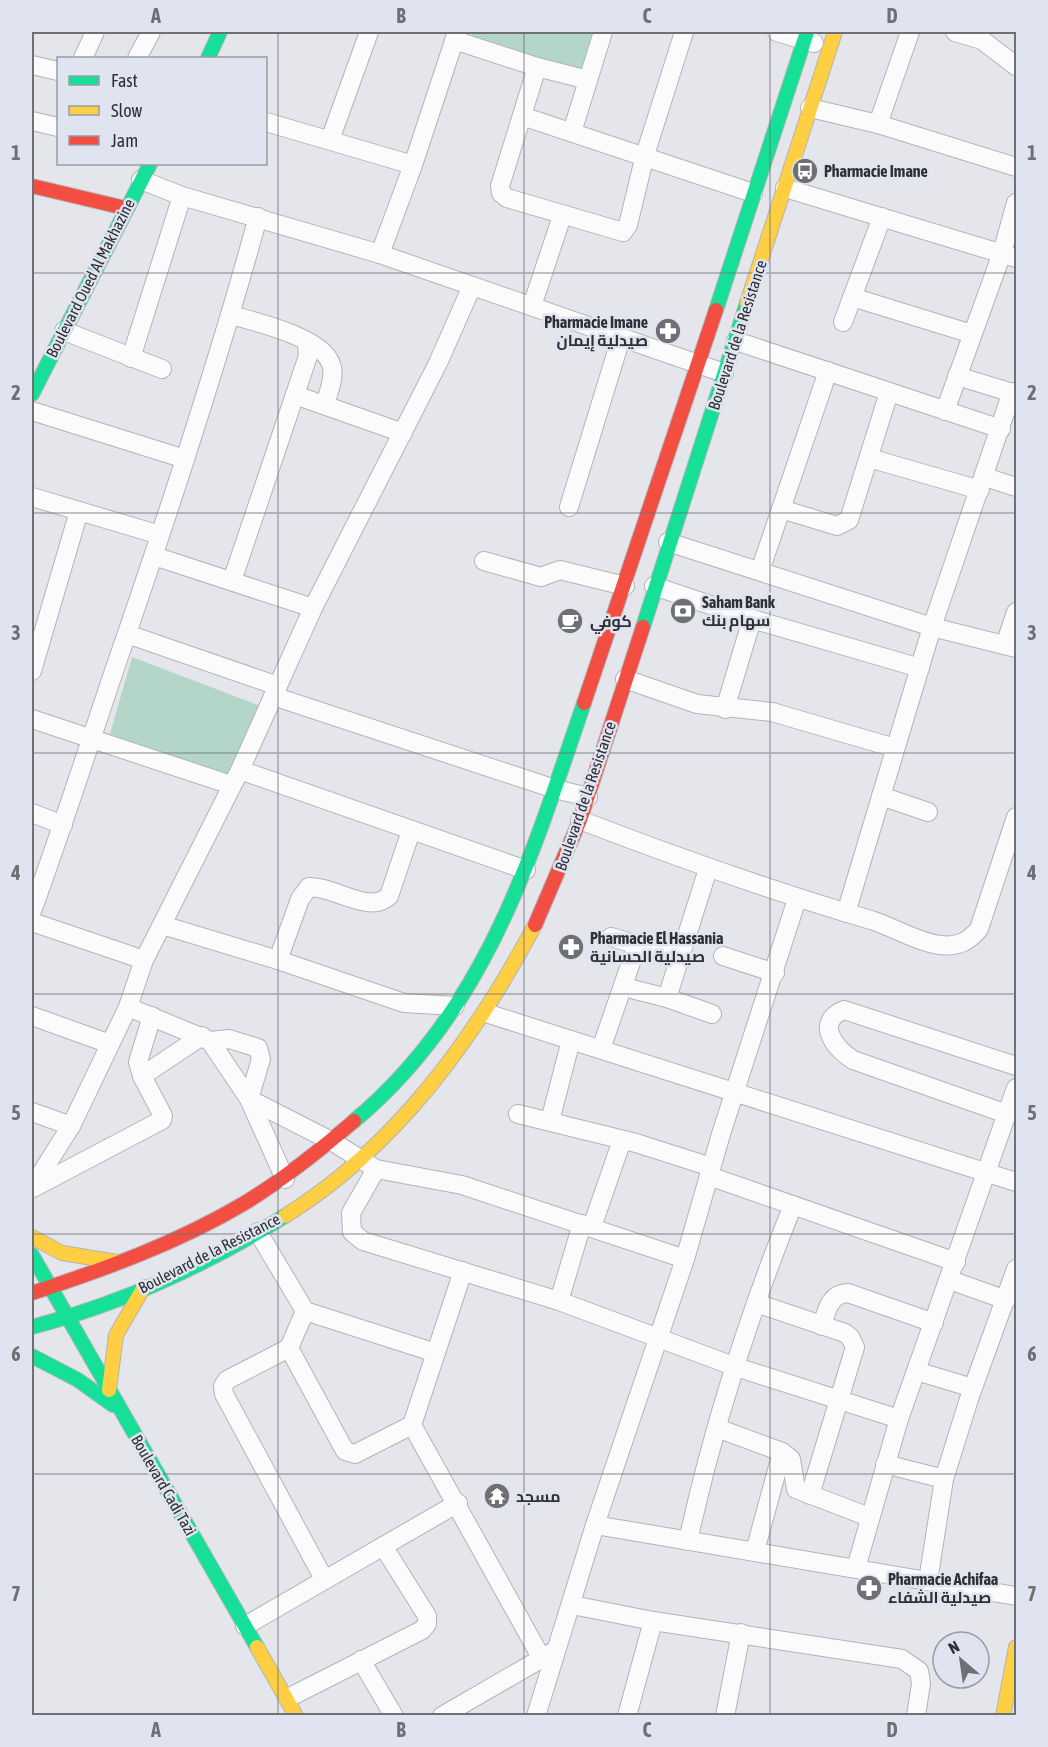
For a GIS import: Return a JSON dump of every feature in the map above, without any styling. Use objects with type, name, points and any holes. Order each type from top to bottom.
[{"type":"main road","points":[[208,57],[220,32]]},
{"type":"main road","name":"Boulevard de la Resistance","points":[[32,1293],[84,1277],[121,1262],[237,1209],[285,1179],[333,1142],[369,1110],[410,1066],[455,1006],[500,929],[526,870],[625,586],[805,36]]},
{"type":"main road","name":"Boulevard de la Resistance","points":[[32,1327],[66,1317],[144,1287],[258,1232],[331,1184],[401,1122],[444,1071],[486,1014],[543,912],[580,820],[832,39]]},
{"type":"main road","name":"Boulevard Oued Al Makhazine","points":[[32,394],[125,208],[149,165]]},
{"type":"main road","points":[[32,186],[125,208]]},
{"type":"main road","points":[[32,1237],[57,1254],[78,1259],[121,1262]]},
{"type":"main road","name":"Boulevard Cadi Tazi","points":[[32,1255],[288,1698],[296,1716]]},
{"type":"main road","points":[[109,1390],[110,1355],[114,1335],[122,1318],[144,1287]]},
{"type":"main road","points":[[32,1356],[78,1380],[121,1411]]},
{"type":"main road","points":[[1003,1716],[1017,1647]]},
{"type":"street","points":[[83,57],[95,32]]},
{"type":"street","points":[[138,57],[151,32]]},
{"type":"street","points":[[330,140],[369,32]]},
{"type":"street","points":[[572,132],[603,32]]},
{"type":"street","points":[[537,67],[500,186],[501,193],[507,198],[562,216],[622,232],[628,225],[645,155],[684,32]]},
{"type":"street","points":[[777,32],[832,39]]},
{"type":"street","points":[[878,124],[910,32]]},
{"type":"street","points":[[955,32],[982,40],[1017,66]]},
{"type":"street","points":[[380,254],[413,165],[456,36],[537,67],[588,80]]},
{"type":"street","points":[[32,65],[57,71]]},
{"type":"street","points":[[810,108],[878,124],[1017,167]]},
{"type":"street","points":[[522,116],[645,155],[753,193]]},
{"type":"street","points":[[32,121],[57,127]]},
{"type":"street","points":[[267,122],[413,165]]},
{"type":"street","points":[[141,180],[182,196],[380,254],[724,373]]},
{"type":"street","points":[[785,188],[1009,255]]},
{"type":"street","points":[[131,358],[182,196]]},
{"type":"street","points":[[945,411],[972,334],[1009,255],[1017,203]]},
{"type":"street","points":[[532,306],[562,216]]},
{"type":"street","points":[[32,911],[154,556],[231,315],[258,217]]},
{"type":"street","points":[[843,322],[882,217]]},
{"type":"street","points":[[32,1189],[70,1126],[110,1044],[128,1007],[144,960],[236,777],[313,608],[403,433],[472,286]]},
{"type":"street","points":[[852,297],[972,334]]},
{"type":"street","points":[[231,315],[294,333],[325,354],[331,362],[333,373],[325,405]]},
{"type":"street","points":[[64,331],[162,369]]},
{"type":"street","points":[[569,507],[621,338]]},
{"type":"street","points":[[736,340],[1001,429]]},
{"type":"street","points":[[232,581],[308,356],[307,342]]},
{"type":"street","points":[[760,571],[828,371]]},
{"type":"street","points":[[846,913],[932,627],[1014,393],[957,376]]},
{"type":"street","points":[[781,509],[830,525],[843,525],[852,514],[889,392]]},
{"type":"street","points":[[295,395],[403,433]]},
{"type":"street","points":[[32,411],[185,459]]},
{"type":"street","points":[[869,458],[982,484],[1017,487]]},
{"type":"street","points":[[32,497],[160,535]]},
{"type":"street","points":[[32,671],[79,511]]},
{"type":"street","points":[[668,542],[932,627],[1011,647],[1017,612]]},
{"type":"street","points":[[154,556],[313,608]]},
{"type":"street","points":[[484,561],[541,576],[560,570],[625,586]]},
{"type":"street","points":[[654,586],[752,619],[920,668]]},
{"type":"street","points":[[725,709],[752,619]]},
{"type":"street","points":[[127,634],[275,691],[555,789],[588,797]]},
{"type":"street","points":[[625,678],[697,704],[725,709],[772,712],[895,748]]},
{"type":"street","points":[[32,719],[91,738],[236,777],[411,831],[526,870]]},
{"type":"street","points":[[881,796],[928,812]]},
{"type":"street","points":[[32,813],[63,825]]},
{"type":"street","points":[[580,820],[798,899],[939,945],[959,945],[971,939],[980,928],[1017,817]]},
{"type":"street","points":[[278,960],[300,899],[309,887],[323,888],[374,903],[383,902],[389,896],[411,831]]},
{"type":"street","points":[[667,998],[708,868]]},
{"type":"street","points":[[536,1716],[549,1655],[572,1605],[595,1525],[656,1338],[685,1259],[734,1093],[798,899]]},
{"type":"street","points":[[32,922],[144,960]]},
{"type":"street","points":[[162,925],[278,960],[404,1003],[455,1006]]},
{"type":"street","points":[[611,938],[679,957]]},
{"type":"street","points":[[602,1049],[637,945]]},
{"type":"street","points":[[723,956],[775,973]]},
{"type":"street","points":[[624,987],[667,998],[712,1014]]},
{"type":"street","points":[[128,1007],[206,1039],[229,1039],[258,1048],[261,1059],[249,1099]]},
{"type":"street","points":[[1007,1114],[854,1060],[834,1046],[830,1035],[830,1021],[835,1013],[844,1010],[1017,1066]]},
{"type":"street","points":[[486,1014],[1017,1182]]},
{"type":"street","points":[[32,1016],[110,1044]]},
{"type":"street","points":[[32,1189],[162,1120],[163,1116],[142,1076],[138,1062],[152,1016]]},
{"type":"street","points":[[142,1076],[206,1039]]},
{"type":"street","points":[[206,1039],[249,1099],[285,1179]]},
{"type":"street","points":[[550,1120],[571,1040]]},
{"type":"street","points":[[856,1568],[899,1419],[1017,1088]]},
{"type":"street","points":[[249,1099],[333,1142],[376,1169],[462,1185],[685,1259]]},
{"type":"street","points":[[32,1112],[70,1126]]},
{"type":"street","points":[[518,1114],[550,1120],[669,1152],[710,1172],[793,1205],[956,1262]]},
{"type":"street","points":[[559,1301],[622,1140]]},
{"type":"street","points":[[376,1169],[351,1213],[352,1232],[363,1241],[559,1301],[736,1367],[899,1419]]},
{"type":"street","points":[[688,1541],[717,1428],[756,1303],[793,1205]]},
{"type":"street","points":[[258,1232],[305,1311],[436,1353]]},
{"type":"street","points":[[928,1581],[944,1479],[973,1388],[1008,1309],[1017,1269]]},
{"type":"street","points":[[289,1348],[349,1454],[355,1454],[412,1425],[463,1271]]},
{"type":"street","points":[[950,1280],[1008,1309]]},
{"type":"street","points":[[822,1326],[831,1300],[840,1294],[848,1293],[934,1323]]},
{"type":"street","points":[[756,1303],[850,1336],[855,1347],[810,1495]]},
{"type":"street","points":[[305,1311],[289,1348],[227,1380],[223,1386],[224,1394],[324,1579]]},
{"type":"street","points":[[916,1371],[973,1388]]},
{"type":"street","points":[[412,1425],[549,1655]]},
{"type":"street","points":[[717,1428],[782,1452],[792,1463],[794,1486],[810,1495],[869,1517]]},
{"type":"street","points":[[755,1551],[782,1452]]},
{"type":"street","points":[[885,1464],[944,1479]]},
{"type":"street","points":[[245,1626],[458,1503]]},
{"type":"street","points":[[595,1525],[1017,1596]]},
{"type":"street","points":[[288,1698],[422,1630],[427,1624],[427,1616],[383,1546]]},
{"type":"street","points":[[572,1605],[653,1621],[902,1659],[919,1671],[921,1683],[916,1716]]},
{"type":"street","points":[[627,1716],[653,1621]]},
{"type":"street","points":[[725,1716],[741,1633]]},
{"type":"street","points":[[442,1716],[462,1710],[549,1655]]},
{"type":"street","points":[[361,1660],[394,1716]]},
{"type":"green space","points":[[473,32],[596,32],[584,72],[471,38]]},
{"type":"green space","points":[[132,657],[263,707],[226,782],[108,741]]},
{"type":"traffic: fast","points":[[208,57],[220,32]]},
{"type":"traffic: fast","points":[[716,310],[807,32]]},
{"type":"traffic: fast","points":[[32,394],[149,165]]},
{"type":"traffic: fast","points":[[643,627],[747,303]]},
{"type":"traffic: fast","points":[[354,1121],[400,1078],[438,1031],[471,981],[499,929],[523,874],[584,703]]},
{"type":"traffic: fast","points":[[32,1327],[98,1307],[163,1281],[256,1234],[285,1216]]},
{"type":"traffic: fast","points":[[32,1255],[257,1647]]},
{"type":"traffic: fast","points":[[32,1356],[78,1380],[113,1405]]},
{"type":"traffic: slow","points":[[747,303],[835,32]]},
{"type":"traffic: slow","points":[[285,1216],[325,1188],[362,1157],[397,1124],[429,1087],[486,1009],[535,925]]},
{"type":"traffic: slow","points":[[32,1237],[62,1253],[117,1262]]},
{"type":"traffic: slow","points":[[109,1390],[116,1335],[144,1287]]},
{"type":"traffic: slow","points":[[257,1647],[296,1716]]},
{"type":"traffic: slow","points":[[1003,1716],[1016,1647]]},
{"type":"traffic: jam","points":[[32,186],[125,208]]},
{"type":"traffic: jam","points":[[584,703],[716,310]]},
{"type":"traffic: jam","points":[[535,925],[580,820],[643,627]]},
{"type":"traffic: jam","points":[[32,1293],[140,1254],[218,1218],[258,1195],[354,1121]]},
{"type":"place","name":"Pharmacie Imane","points":[[805,171]]},
{"type":"place","name":"Pharmacie Imane صيدلية إيمان","points":[[668,331]]},
{"type":"place","name":"Saham Bank سهام بنك","points":[[683,611]]},
{"type":"place","name":"كوفي","points":[[570,621]]},
{"type":"place","name":"Pharmacie El Hassania صيدلية الحسانية","points":[[571,947]]},
{"type":"place","name":"مسجد","points":[[497,1496]]},
{"type":"place","name":"Pharmacie Achifaa صيدلية الشفاء","points":[[869,1588]]}]
